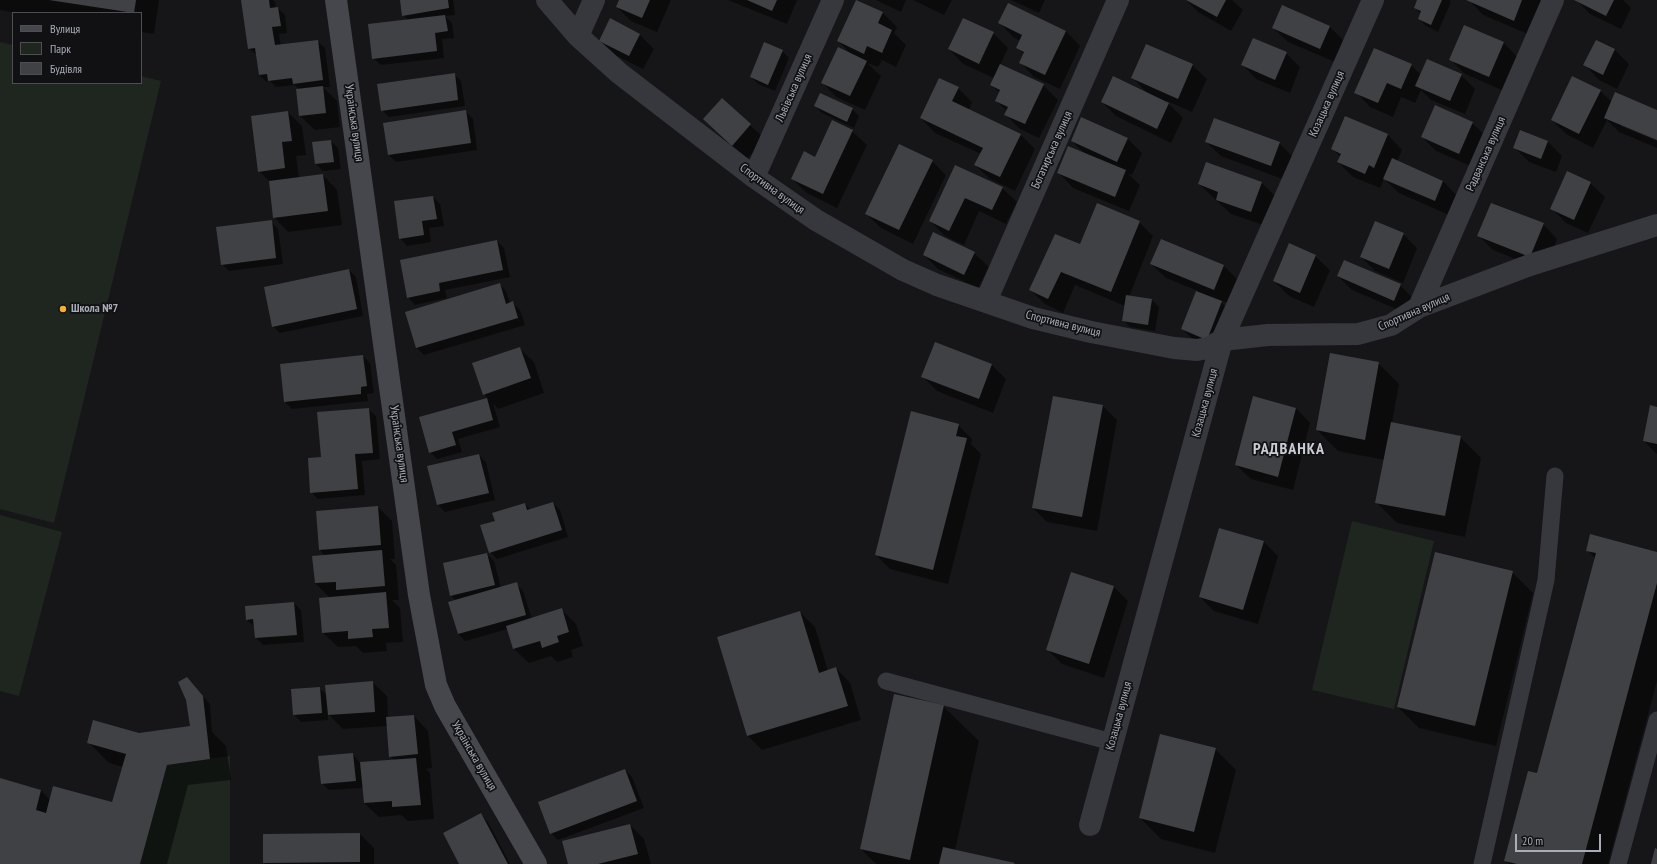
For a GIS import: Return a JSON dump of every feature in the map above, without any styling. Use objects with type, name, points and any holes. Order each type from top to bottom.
[{"type":"street","name":"Українська вулиця","points":[[336,0],[419,595],[436,685],[445,706],[536,864]]},
{"type":"street","name":"Спортивна вулиця","points":[[547,0],[578,36],[619,73],[754,177],[816,220],[903,270],[937,285],[1033,318],[1092,332],[1174,348],[1197,350],[1208,348],[1222,340],[1268,335],[1358,334],[1391,325],[1419,307],[1530,265],[1657,225]]},
{"type":"street","points":[[578,36],[594,0]]},
{"type":"street","name":"Львівська вулиця","points":[[754,177],[833,0]]},
{"type":"street","name":"Богатирська вулиця","points":[[986,301],[1118,0]]},
{"type":"street","name":"Козацька вулиця","points":[[1090,825],[1222,340],[1373,0]]},
{"type":"street","name":"Радванська вулиця","points":[[1419,307],[1553,0]]},
{"type":"lane","points":[[1482,864],[1546,580],[1555,476]]},
{"type":"lane","points":[[886,681],[1112,742]]},
{"type":"lane","points":[[1618,864],[1657,720]]},
{"type":"green space","points":[[0,42],[12,45],[12,84],[142,84],[142,76],[161,81],[54,523],[0,509]]},
{"type":"green space","points":[[0,515],[62,532],[19,696],[0,691]]},
{"type":"green space","points":[[1352,521],[1434,541],[1394,709],[1312,690]]},
{"type":"green space","points":[[230,756],[230,864],[140,864],[167,765]]},
{"type":"building","points":[[49,0],[136,0],[134,12]]},
{"type":"building","points":[[241,0],[269,0],[270,8],[278,7],[281,26],[272,27],[275,45],[318,40],[323,80],[293,84],[292,78],[268,81],[267,74],[259,75],[255,48],[248,49]]},
{"type":"building","points":[[400,0],[448,0],[449,8],[402,16]]},
{"type":"building","points":[[619,0],[650,0],[642,18],[616,7]]},
{"type":"building","points":[[747,0],[777,0],[772,11]]},
{"type":"building","points":[[856,0],[883,12],[878,23],[892,30],[882,53],[867,46],[864,54],[837,41]]},
{"type":"building","points":[[1186,0],[1226,0],[1217,17]]},
{"type":"building","points":[[1417,0],[1442,0],[1431,25],[1418,19],[1421,11],[1414,8]]},
{"type":"building","points":[[1466,0],[1522,0],[1514,21]]},
{"type":"building","points":[[1574,0],[1614,0],[1606,16]]},
{"type":"building","points":[[1008,3],[1066,31],[1045,75],[1019,63],[1024,52],[1016,48],[1022,35],[998,23]]},
{"type":"building","points":[[1282,5],[1330,26],[1320,49],[1272,28]]},
{"type":"building","points":[[445,15],[448,31],[435,33],[437,51],[372,59],[368,24]]},
{"type":"building","points":[[610,18],[640,34],[629,56],[599,41]]},
{"type":"building","points":[[963,18],[994,32],[979,64],[948,49]]},
{"type":"building","points":[[1464,25],[1504,42],[1489,77],[1449,60]]},
{"type":"building","points":[[1253,38],[1287,52],[1275,80],[1241,65]]},
{"type":"building","points":[[1596,40],[1615,49],[1603,75],[1583,65]]},
{"type":"building","points":[[764,42],[783,50],[768,85],[750,77]]},
{"type":"building","points":[[1146,44],[1193,64],[1178,99],[1131,78]]},
{"type":"building","points":[[838,47],[867,61],[850,96],[821,83]]},
{"type":"building","points":[[1374,48],[1412,64],[1401,89],[1387,83],[1378,103],[1354,93]]},
{"type":"building","points":[[1427,59],[1462,74],[1450,101],[1415,86]]},
{"type":"building","points":[[1000,64],[1044,84],[1025,124],[1004,115],[1008,107],[995,101],[1000,90],[990,85]]},
{"type":"building","points":[[455,73],[458,100],[381,111],[377,84]]},
{"type":"building","points":[[1113,76],[1169,103],[1157,129],[1101,102]]},
{"type":"building","points":[[1572,76],[1601,90],[1579,134],[1551,120]]},
{"type":"building","points":[[939,78],[959,87],[952,101],[1021,134],[1000,177],[974,165],[983,148],[920,118]]},
{"type":"building","points":[[323,86],[326,113],[299,116],[296,89]]},
{"type":"building","points":[[1615,92],[1657,110],[1657,140],[1604,118]]},
{"type":"building","points":[[820,93],[853,108],[847,122],[814,106]]},
{"type":"building","points":[[722,98],[751,124],[732,146],[703,119]]},
{"type":"building","points":[[1435,105],[1473,122],[1459,154],[1421,137]]},
{"type":"building","points":[[466,110],[471,143],[388,155],[383,123]]},
{"type":"building","points":[[288,111],[292,141],[282,142],[285,168],[258,172],[251,116]]},
{"type":"building","points":[[1345,116],[1388,134],[1374,168],[1369,165],[1365,174],[1337,162],[1341,154],[1331,149]]},
{"type":"building","points":[[1081,117],[1128,138],[1117,162],[1071,141]]},
{"type":"building","points":[[1214,118],[1280,142],[1271,166],[1205,142]]},
{"type":"building","points":[[832,120],[853,130],[823,194],[791,179],[804,151],[815,157]]},
{"type":"building","points":[[1520,130],[1548,141],[1541,159],[1513,148]]},
{"type":"building","points":[[331,140],[334,162],[315,164],[312,142]]},
{"type":"building","points":[[899,144],[933,160],[899,230],[865,214]]},
{"type":"building","points":[[1068,146],[1126,170],[1115,197],[1057,173]]},
{"type":"building","points":[[1392,158],[1443,181],[1435,201],[1383,179]]},
{"type":"building","points":[[1206,162],[1262,182],[1251,212],[1216,200],[1218,192],[1198,184]]},
{"type":"building","points":[[955,165],[1003,187],[992,210],[965,198],[949,231],[929,221]]},
{"type":"building","points":[[1567,171],[1591,182],[1574,220],[1550,209]]},
{"type":"building","points":[[323,174],[328,211],[273,218],[269,181]]},
{"type":"building","points":[[433,196],[437,219],[422,221],[424,235],[399,239],[394,201]]},
{"type":"building","points":[[1097,203],[1140,221],[1111,292],[1061,272],[1048,299],[1029,290],[1055,234],[1080,244]]},
{"type":"building","points":[[1491,203],[1544,223],[1530,257],[1477,236]]},
{"type":"building","points":[[272,220],[276,258],[221,265],[216,227]]},
{"type":"building","points":[[1375,221],[1404,233],[1389,269],[1360,257]]},
{"type":"building","points":[[933,232],[975,252],[964,275],[923,255]]},
{"type":"building","points":[[1161,239],[1224,265],[1214,290],[1150,264]]},
{"type":"building","points":[[497,240],[503,270],[439,283],[440,291],[407,298],[400,260]]},
{"type":"building","points":[[1289,243],[1316,255],[1300,293],[1273,281]]},
{"type":"building","points":[[1344,260],[1401,284],[1394,301],[1337,276]]},
{"type":"building","points":[[349,269],[357,309],[272,327],[264,287]]},
{"type":"building","points":[[500,283],[506,304],[513,301],[518,318],[416,348],[405,312]]},
{"type":"building","points":[[1196,291],[1222,301],[1207,340],[1181,329]]},
{"type":"building","points":[[1126,295],[1152,299],[1148,325],[1122,321]]},
{"type":"building","points":[[935,342],[992,364],[979,399],[921,377]]},
{"type":"building","points":[[520,347],[531,378],[483,395],[472,363]]},
{"type":"building","points":[[1330,353],[1379,362],[1365,440],[1316,430]]},
{"type":"building","points":[[363,355],[367,386],[361,387],[361,394],[284,402],[280,364]]},
{"type":"building","points":[[1053,396],[1103,405],[1082,517],[1032,508]]},
{"type":"building","points":[[1253,396],[1296,408],[1278,477],[1235,465]]},
{"type":"building","points":[[487,398],[493,420],[452,432],[456,445],[429,453],[419,417]]},
{"type":"building","points":[[1650,405],[1657,407],[1657,444],[1643,441]]},
{"type":"building","points":[[369,408],[373,453],[355,454],[358,489],[310,493],[308,458],[321,457],[317,412]]},
{"type":"building","points":[[911,411],[959,424],[956,436],[967,438],[933,570],[875,555]]},
{"type":"building","points":[[1391,422],[1461,436],[1445,516],[1375,503]]},
{"type":"building","points":[[479,454],[489,493],[437,505],[427,466]]},
{"type":"building","points":[[553,502],[562,530],[489,553],[480,525],[495,521],[492,513],[525,503],[527,510]]},
{"type":"building","points":[[378,506],[381,545],[319,550],[316,511]]},
{"type":"building","points":[[1219,528],[1264,541],[1243,610],[1199,597]]},
{"type":"building","points":[[1590,534],[1657,552],[1657,583],[1582,864],[1517,864],[1504,861],[1528,771],[1537,773],[1596,553],[1586,551]]},
{"type":"building","points":[[382,550],[385,586],[336,590],[336,582],[315,583],[312,556]]},
{"type":"building","points":[[1435,552],[1513,571],[1475,726],[1397,707]]},
{"type":"building","points":[[487,553],[495,585],[450,596],[443,563]]},
{"type":"building","points":[[1071,572],[1114,586],[1089,664],[1046,650]]},
{"type":"building","points":[[517,582],[526,615],[458,634],[448,602]]},
{"type":"building","points":[[386,592],[389,628],[372,629],[373,637],[348,639],[348,631],[322,633],[319,598]]},
{"type":"building","points":[[294,602],[297,635],[255,638],[253,619],[246,620],[245,606]]},
{"type":"building","points":[[562,608],[569,632],[557,636],[559,642],[542,648],[540,641],[513,649],[506,626]]},
{"type":"building","points":[[800,611],[819,673],[836,667],[848,706],[747,736],[717,637]]},
{"type":"building","points":[[187,677],[203,696],[210,759],[167,765],[140,864],[0,864],[0,778],[41,790],[36,810],[46,813],[53,786],[112,802],[126,754],[87,743],[93,720],[139,733],[190,726],[186,700],[178,682]]},
{"type":"building","points":[[373,681],[375,712],[328,715],[325,685]]},
{"type":"building","points":[[320,687],[322,713],[293,715],[291,689]]},
{"type":"building","points":[[894,694],[944,705],[910,860],[860,849]]},
{"type":"building","points":[[414,715],[418,754],[389,757],[386,717]]},
{"type":"building","points":[[1160,734],[1216,748],[1194,832],[1139,818]]},
{"type":"building","points":[[353,753],[356,781],[321,784],[318,756]]},
{"type":"building","points":[[416,758],[421,805],[392,807],[392,801],[364,803],[360,762]]},
{"type":"building","points":[[625,769],[637,801],[550,834],[538,802]]},
{"type":"building","points":[[481,813],[508,864],[459,864],[443,833]]},
{"type":"building","points":[[630,824],[638,854],[598,864],[568,864],[562,841]]},
{"type":"building","points":[[360,833],[360,862],[263,863],[263,834]]},
{"type":"building","points":[[943,847],[1015,863],[939,864]]},
{"type":"building","points":[[1655,848],[1657,849],[1657,864],[1651,864]]},
{"type":"place","name":"Школа №7","points":[[63,309]]},
{"type":"district","name":"РАДВАНКА","points":[[1289,449]]}]
